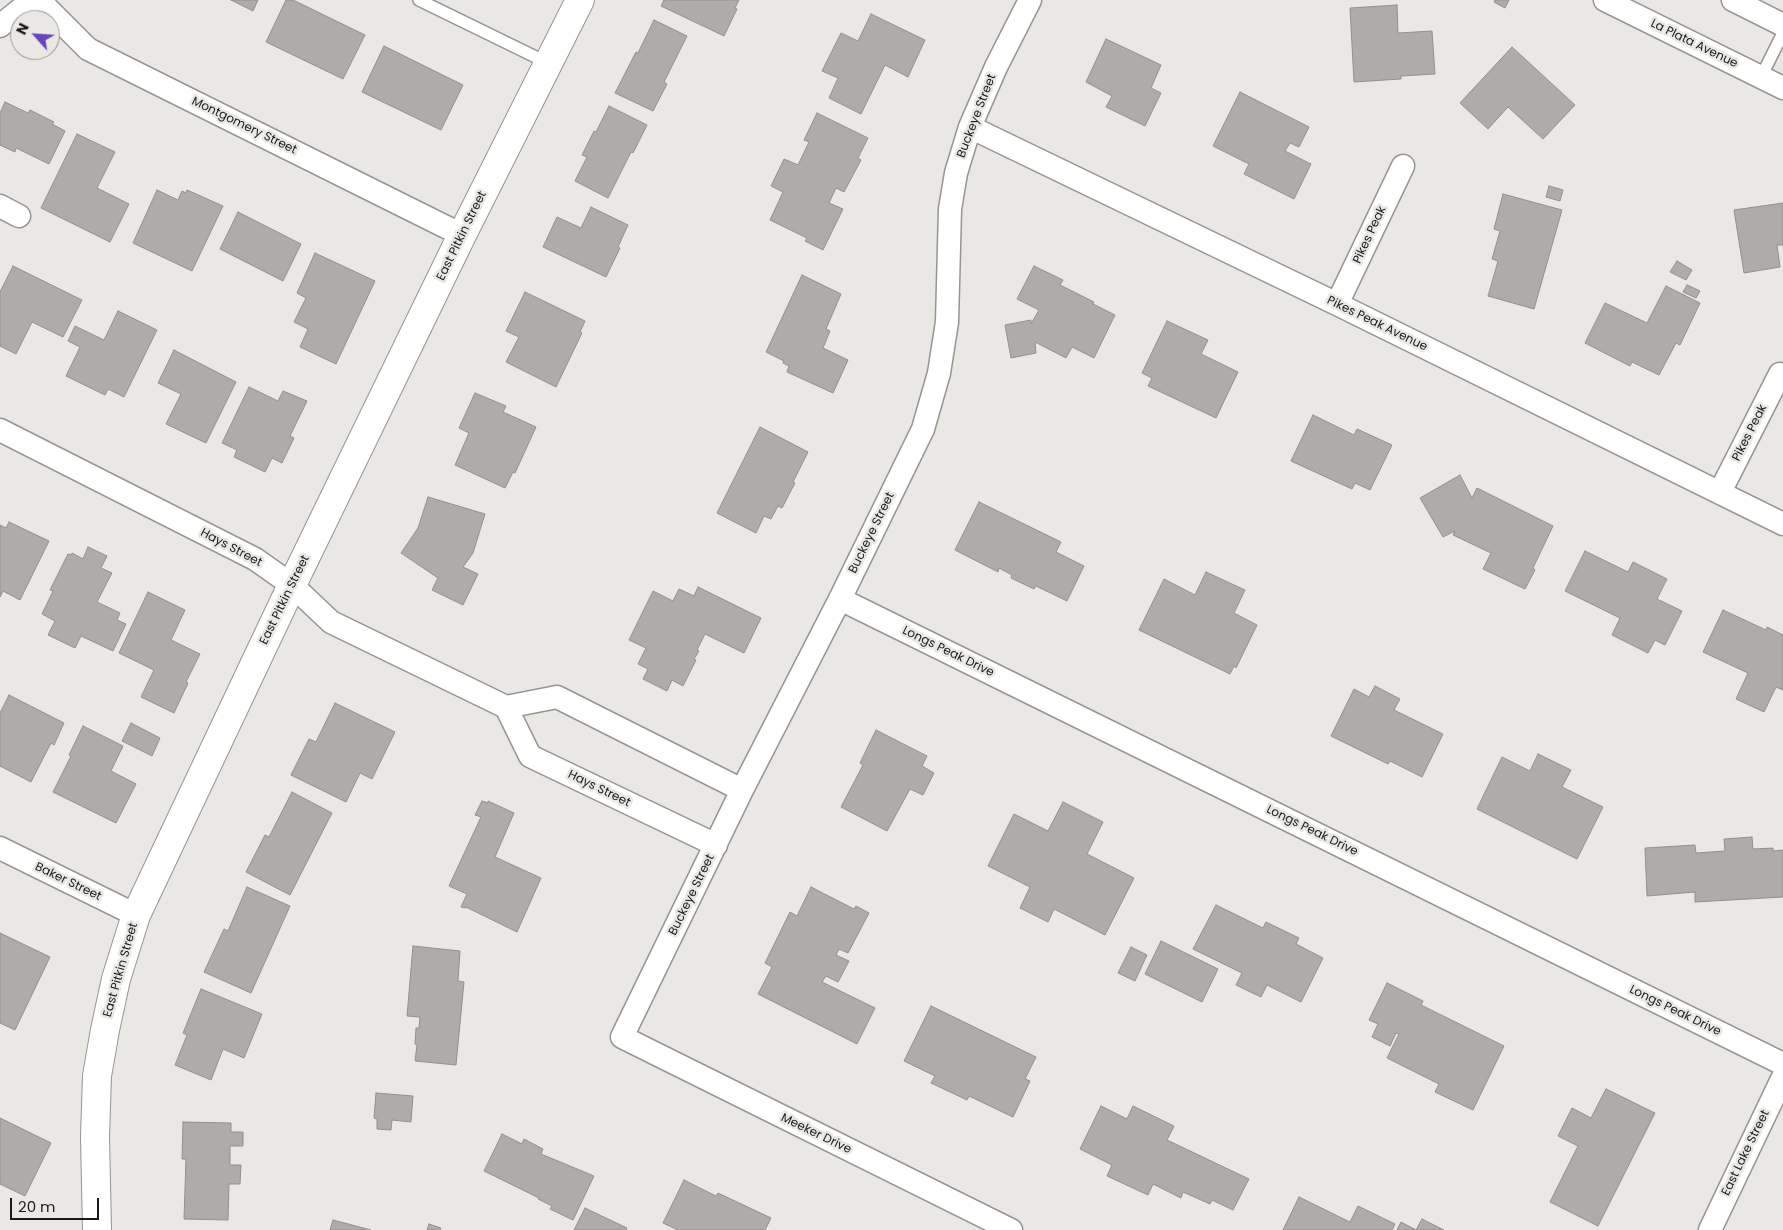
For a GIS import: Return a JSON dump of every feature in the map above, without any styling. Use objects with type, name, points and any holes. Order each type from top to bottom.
[{"type":"street","points":[[0,26],[32,0]]},
{"type":"street","name":"Montgomery Street","points":[[39,0],[88,49],[462,235]]},
{"type":"street","name":"East Pitkin Street","points":[[97,1230],[95,1137],[97,1076],[116,979],[136,915],[292,585],[462,235],[580,0]]},
{"type":"street","name":"Buckeye Street","points":[[622,1037],[742,790],[840,599],[922,429],[939,374],[947,322],[950,208],[956,173],[970,127],[996,67],[1030,0]]},
{"type":"street","name":"La Plata Avenue","points":[[1605,0],[1783,88]]},
{"type":"street","points":[[1733,0],[1783,24]]},
{"type":"street","name":"Pikes Peak Avenue","points":[[970,127],[1337,304],[1783,524]]},
{"type":"street","name":"Pikes Peak","points":[[1337,304],[1403,166]]},
{"type":"street","name":"Pikes Peak","points":[[1720,492],[1780,374]]},
{"type":"street","name":"Hays Street","points":[[0,430],[255,559],[292,585],[331,622],[506,707],[530,756],[716,845]]},
{"type":"street","name":"Longs Peak Drive","points":[[840,599],[1783,1064]]},
{"type":"street","points":[[506,707],[557,696],[742,790]]},
{"type":"street","name":"Baker Street","points":[[0,848],[136,915]]},
{"type":"street","name":"Meeker Drive","points":[[622,1037],[1011,1230]]},
{"type":"street","name":"East Lake Street","points":[[1710,1230],[1783,1077]]},
{"type":"lane","points":[[419,0],[548,62]]},
{"type":"lane","points":[[1761,77],[1783,33]]},
{"type":"building","points":[[231,0],[258,0],[253,11]]},
{"type":"building","points":[[286,0],[293,0],[365,35],[343,79],[266,42]]},
{"type":"building","points":[[664,0],[739,0],[735,8],[737,9],[724,36],[661,6]]},
{"type":"building","points":[[1495,0],[1509,0],[1505,8],[1494,2]]},
{"type":"building","points":[[1397,5],[1398,33],[1432,31],[1435,74],[1401,76],[1401,79],[1354,82],[1350,8]]},
{"type":"building","points":[[871,14],[925,40],[908,77],[885,65],[861,114],[829,98],[838,78],[822,71],[841,33],[858,41]]},
{"type":"building","points":[[654,20],[687,36],[664,82],[667,84],[653,111],[615,93]]},
{"type":"building","points":[[1106,39],[1161,65],[1151,88],[1161,93],[1145,126],[1106,107],[1112,96],[1086,82]]},
{"type":"building","points":[[384,46],[463,85],[441,130],[362,92]]},
{"type":"building","points":[[1512,47],[1575,105],[1543,139],[1508,107],[1488,129],[1460,103]]},
{"type":"building","points":[[1240,92],[1309,127],[1299,147],[1290,143],[1285,151],[1311,164],[1294,199],[1244,174],[1249,164],[1213,146]]},
{"type":"building","points":[[5,102],[28,113],[30,110],[54,122],[52,124],[65,131],[49,164],[16,148],[15,152],[0,145],[0,113]]},
{"type":"building","points":[[609,106],[647,125],[608,198],[575,181],[587,157],[582,155]]},
{"type":"building","points":[[817,113],[868,138],[858,158],[861,160],[844,192],[836,188],[829,203],[843,209],[823,250],[805,241],[807,238],[770,220],[783,192],[771,186],[784,159],[798,165],[809,142],[804,140]]},
{"type":"building","points":[[77,134],[115,152],[97,188],[129,204],[110,242],[41,208]]},
{"type":"building","points":[[1549,186],[1563,190],[1560,201],[1546,197]]},
{"type":"building","points":[[157,190],[178,200],[182,191],[186,193],[187,190],[223,206],[192,271],[133,243]]},
{"type":"building","points":[[1503,194],[1562,210],[1534,309],[1488,296],[1498,261],[1492,259],[1500,231],[1494,229]]},
{"type":"building","points":[[1783,203],[1783,245],[1777,245],[1780,267],[1744,273],[1734,210]]},
{"type":"building","points":[[591,207],[628,225],[618,247],[620,248],[606,277],[543,247],[557,217],[581,228]]},
{"type":"building","points":[[238,212],[301,244],[283,281],[220,249]]},
{"type":"building","points":[[315,253],[375,281],[336,364],[300,347],[308,329],[294,322],[306,298],[297,293]]},
{"type":"building","points":[[1677,261],[1692,270],[1686,280],[1670,272]]},
{"type":"building","points":[[13,266],[82,300],[63,337],[32,322],[16,354],[0,346],[0,292]]},
{"type":"building","points":[[1034,266],[1063,280],[1060,285],[1115,315],[1094,358],[1072,347],[1066,358],[1035,342],[1036,353],[1011,358],[1005,325],[1031,320],[1031,324],[1039,310],[1017,299]]},
{"type":"building","points":[[802,275],[841,294],[826,329],[830,331],[823,348],[848,360],[833,393],[787,372],[789,366],[783,363],[784,361],[766,352]]},
{"type":"building","points":[[1687,285],[1700,291],[1696,298],[1683,292]]},
{"type":"building","points":[[1666,286],[1700,303],[1680,345],[1676,343],[1659,375],[1632,362],[1630,366],[1585,343],[1605,303],[1647,323]]},
{"type":"building","points":[[525,292],[585,321],[580,332],[582,333],[556,387],[506,362],[519,337],[506,331]]},
{"type":"building","points":[[118,311],[157,330],[124,397],[108,389],[105,395],[66,376],[80,347],[68,341],[75,326],[104,340]]},
{"type":"building","points":[[1167,321],[1208,340],[1201,354],[1238,372],[1216,418],[1148,386],[1152,378],[1142,373]]},
{"type":"building","points":[[174,350],[236,382],[206,443],[166,424],[181,394],[158,383]]},
{"type":"building","points":[[249,387],[278,401],[283,391],[307,401],[290,436],[294,438],[282,463],[272,458],[265,472],[234,457],[237,450],[222,443]]},
{"type":"building","points":[[475,393],[506,406],[503,412],[536,427],[515,473],[513,472],[505,488],[455,465],[469,433],[459,428]]},
{"type":"building","points":[[1313,415],[1354,435],[1357,429],[1392,445],[1370,490],[1355,483],[1352,489],[1291,461]]},
{"type":"building","points":[[760,427],[808,452],[782,508],[778,506],[771,519],[764,516],[756,533],[717,513]]},
{"type":"building","points":[[1460,475],[1472,498],[1477,488],[1553,526],[1525,589],[1483,569],[1491,553],[1453,535],[1455,531],[1443,537],[1420,498]]},
{"type":"building","points":[[428,497],[485,514],[473,553],[463,567],[478,574],[463,605],[432,590],[438,578],[401,553],[418,528]]},
{"type":"building","points":[[979,502],[1061,542],[1056,552],[1084,566],[1067,601],[1036,586],[1034,589],[1011,578],[1012,575],[999,568],[998,572],[955,550]]},
{"type":"building","points":[[9,522],[49,541],[20,600],[3,591],[0,597],[0,525],[6,528]]},
{"type":"building","points":[[88,547],[107,556],[101,568],[112,573],[97,602],[120,613],[117,620],[126,624],[113,651],[81,636],[75,648],[48,635],[55,621],[42,614],[53,591],[50,590],[68,554],[71,555],[72,553],[83,559]]},
{"type":"building","points":[[1585,551],[1628,572],[1633,562],[1667,579],[1657,599],[1682,611],[1665,645],[1655,640],[1648,653],[1612,635],[1620,618],[1565,591]]},
{"type":"building","points":[[1206,572],[1245,590],[1234,613],[1257,625],[1236,668],[1234,666],[1230,674],[1139,630],[1164,579],[1195,595]]},
{"type":"building","points":[[698,587],[761,618],[744,653],[705,634],[697,650],[699,651],[694,659],[696,660],[683,686],[672,680],[667,691],[643,679],[648,669],[638,664],[646,648],[629,640],[653,591],[673,601],[679,589],[694,596]]},
{"type":"building","points":[[148,592],[185,610],[171,640],[200,654],[186,682],[188,683],[174,713],[141,697],[154,670],[119,653]]},
{"type":"building","points":[[1723,610],[1766,630],[1767,627],[1783,635],[1783,690],[1776,687],[1764,712],[1736,699],[1748,673],[1703,652]]},
{"type":"building","points":[[1375,686],[1400,699],[1394,710],[1443,734],[1422,777],[1390,761],[1388,764],[1331,736],[1354,689],[1369,697]]},
{"type":"building","points":[[9,695],[64,723],[54,745],[51,743],[31,782],[0,766],[0,713]]},
{"type":"building","points":[[335,703],[395,732],[372,779],[360,773],[346,802],[291,775],[309,739],[316,742]]},
{"type":"building","points":[[131,723],[160,738],[152,756],[122,741]]},
{"type":"building","points":[[83,726],[123,746],[111,771],[136,784],[116,823],[53,792]]},
{"type":"building","points":[[876,730],[927,756],[922,766],[934,773],[923,795],[910,789],[887,831],[841,807],[863,765],[860,763]]},
{"type":"building","points":[[1538,754],[1571,770],[1562,787],[1603,807],[1577,859],[1477,809],[1502,757],[1530,771]]},
{"type":"building","points":[[292,792],[332,813],[290,895],[246,872],[265,835],[269,837]]},
{"type":"building","points":[[482,801],[488,803],[488,801],[514,813],[495,857],[541,878],[517,932],[466,907],[461,907],[467,894],[449,886],[481,817],[475,815]]},
{"type":"building","points":[[1063,802],[1103,822],[1087,854],[1134,878],[1105,935],[1054,909],[1048,922],[1020,908],[1030,887],[988,866],[1014,814],[1048,831]]},
{"type":"building","points":[[1752,837],[1753,849],[1773,848],[1773,851],[1783,850],[1783,897],[1695,902],[1695,892],[1647,896],[1645,848],[1695,845],[1696,853],[1725,851],[1724,839]]},
{"type":"building","points":[[247,887],[290,906],[251,993],[204,972],[224,929],[228,931]]},
{"type":"building","points":[[811,887],[854,909],[856,906],[869,913],[848,953],[839,949],[836,955],[849,961],[838,982],[826,976],[822,982],[875,1008],[857,1044],[758,994],[772,967],[765,963],[790,912],[797,916]]},
{"type":"building","points":[[1216,905],[1263,928],[1266,922],[1299,938],[1296,944],[1323,958],[1301,1002],[1267,985],[1261,997],[1236,985],[1242,973],[1193,949]]},
{"type":"building","points":[[0,933],[50,957],[15,1030],[0,1023]]},
{"type":"building","points":[[1161,941],[1218,969],[1202,1002],[1145,974]]},
{"type":"building","points":[[413,946],[460,951],[458,981],[464,982],[456,1065],[415,1061],[417,1045],[415,1044],[416,1028],[419,1028],[420,1017],[407,1016]]},
{"type":"building","points":[[1131,947],[1147,955],[1135,981],[1118,973]]},
{"type":"building","points":[[1387,983],[1423,1001],[1421,1005],[1504,1046],[1473,1110],[1435,1092],[1439,1084],[1387,1058],[1399,1034],[1396,1033],[1390,1046],[1372,1037],[1378,1024],[1369,1020]]},
{"type":"building","points":[[201,989],[262,1014],[244,1058],[223,1049],[211,1080],[175,1065],[187,1035],[183,1033]]},
{"type":"building","points":[[931,1006],[1036,1057],[1025,1079],[1030,1081],[1013,1117],[969,1096],[967,1100],[931,1083],[935,1076],[904,1061]]},
{"type":"building","points":[[1606,1089],[1655,1113],[1598,1226],[1550,1202],[1578,1146],[1558,1136],[1572,1108],[1591,1118]]},
{"type":"building","points":[[376,1093],[413,1096],[411,1122],[392,1120],[391,1130],[377,1129],[377,1119],[374,1118]]},
{"type":"building","points":[[1101,1106],[1127,1119],[1133,1106],[1174,1126],[1167,1140],[1249,1179],[1233,1210],[1212,1200],[1210,1204],[1183,1192],[1181,1198],[1153,1184],[1148,1195],[1107,1176],[1112,1165],[1080,1149]]},
{"type":"building","points":[[0,1118],[51,1143],[25,1196],[0,1184]]},
{"type":"building","points":[[183,1122],[231,1123],[231,1132],[243,1132],[243,1146],[230,1146],[230,1165],[241,1165],[240,1184],[229,1184],[228,1220],[184,1219],[186,1159],[182,1159]]},
{"type":"building","points":[[502,1134],[522,1144],[524,1139],[543,1149],[541,1154],[594,1176],[573,1220],[550,1209],[552,1206],[539,1198],[484,1171]]},
{"type":"building","points":[[684,1180],[716,1196],[718,1193],[771,1218],[765,1230],[678,1230],[663,1223]]},
{"type":"building","points":[[1299,1197],[1350,1222],[1358,1206],[1395,1224],[1392,1230],[1283,1230]]},
{"type":"building","points":[[585,1208],[627,1228],[626,1230],[574,1230]]},
{"type":"building","points":[[1422,1219],[1444,1230],[1416,1230]]},
{"type":"building","points":[[333,1220],[371,1230],[330,1230]]},
{"type":"building","points":[[1401,1222],[1416,1230],[1397,1230]]},
{"type":"building","points":[[429,1224],[441,1228],[440,1230],[427,1230]]}]
